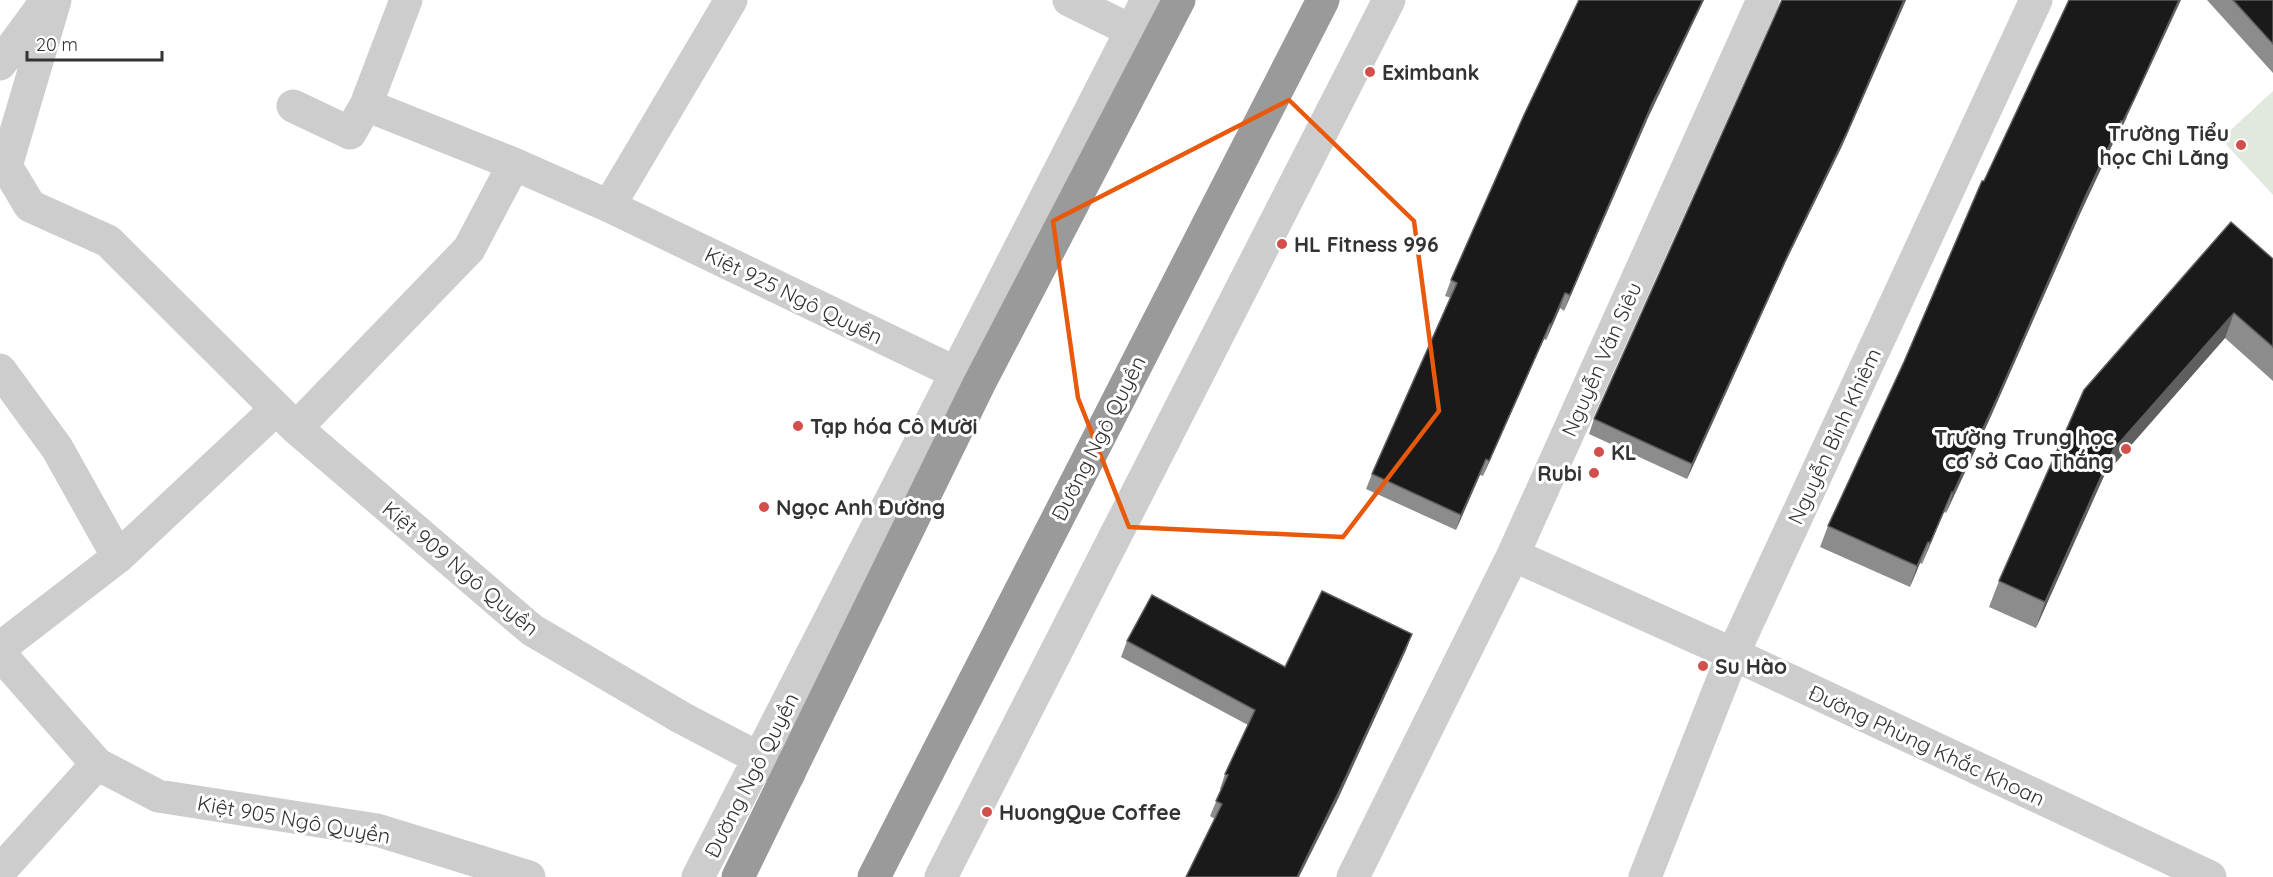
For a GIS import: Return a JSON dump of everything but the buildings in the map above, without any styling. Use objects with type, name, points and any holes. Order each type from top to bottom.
[{"type":"highway","name":"Đường Ngô Quyền","points":[[738,877],[789,774],[968,378],[1179,0]]},
{"type":"highway","name":"Đường Ngô Quyền","points":[[874,877],[1323,0]]},
{"type":"street","points":[[0,64],[47,0]]},
{"type":"street","points":[[3,169],[55,0]]},
{"type":"street","points":[[293,106],[350,133],[366,105],[406,0]]},
{"type":"street","points":[[609,206],[731,0]]},
{"type":"street","points":[[1069,0],[1132,31]]},
{"type":"street","name":"Đường Ngô Quyền","points":[[698,877],[759,759],[968,378],[1148,0]]},
{"type":"street","points":[[941,877],[1389,0]]},
{"type":"street","name":"Nguyễn Văn Siêu","points":[[1353,877],[1513,555],[1763,0]]},
{"type":"street","name":"Nguyễn Bỉnh Khiêm","points":[[1645,877],[1733,654],[2036,0]]},
{"type":"street","name":"Kiệt 925 Ngô Quyền","points":[[366,105],[514,164],[609,206],[968,378]]},
{"type":"street","points":[[0,648],[118,557],[286,418],[469,249],[514,164]]},
{"type":"street","name":"Kiệt 909 Ngô Quyền","points":[[3,169],[30,206],[108,241],[286,418],[532,630],[682,718],[789,774]]},
{"type":"street","points":[[0,370],[57,448],[118,557]]},
{"type":"street","name":"Đường Phùng Khắc Khoan","points":[[1513,555],[1733,654],[2210,877]]},
{"type":"street","name":"Kiệt 905 Ngô Quyền","points":[[0,654],[97,764],[158,796],[377,831],[529,877]]},
{"type":"street","points":[[0,871],[97,764]]},
{"type":"highlighted area","points":[[1289,100],[1414,221],[1439,411],[1343,537],[1129,527],[1078,398],[1053,221]]},
{"type":"shaded area","points":[[2273,91],[2273,195],[2221,139]]},
{"type":"place","name":"Eximbank","points":[[1370,72]]},
{"type":"place","name":"Trường Tiểu học Chi Lăng","points":[[2241,145]]},
{"type":"place","name":"HL Fitness 996","points":[[1282,244]]},
{"type":"place","name":"Tạp hóa Cô Mười","points":[[798,426]]},
{"type":"place","name":"Trường Trung học cơ sở Cao Thắng","points":[[2126,449]]},
{"type":"place","name":"KL","points":[[1599,452]]},
{"type":"place","name":"Rubi","points":[[1594,473]]},
{"type":"place","name":"Ngọc Anh Đường","points":[[764,507]]},
{"type":"place","name":"Su Hào","points":[[1703,666]]},
{"type":"place","name":"HuongQue Coffee","points":[[987,812]]}]
